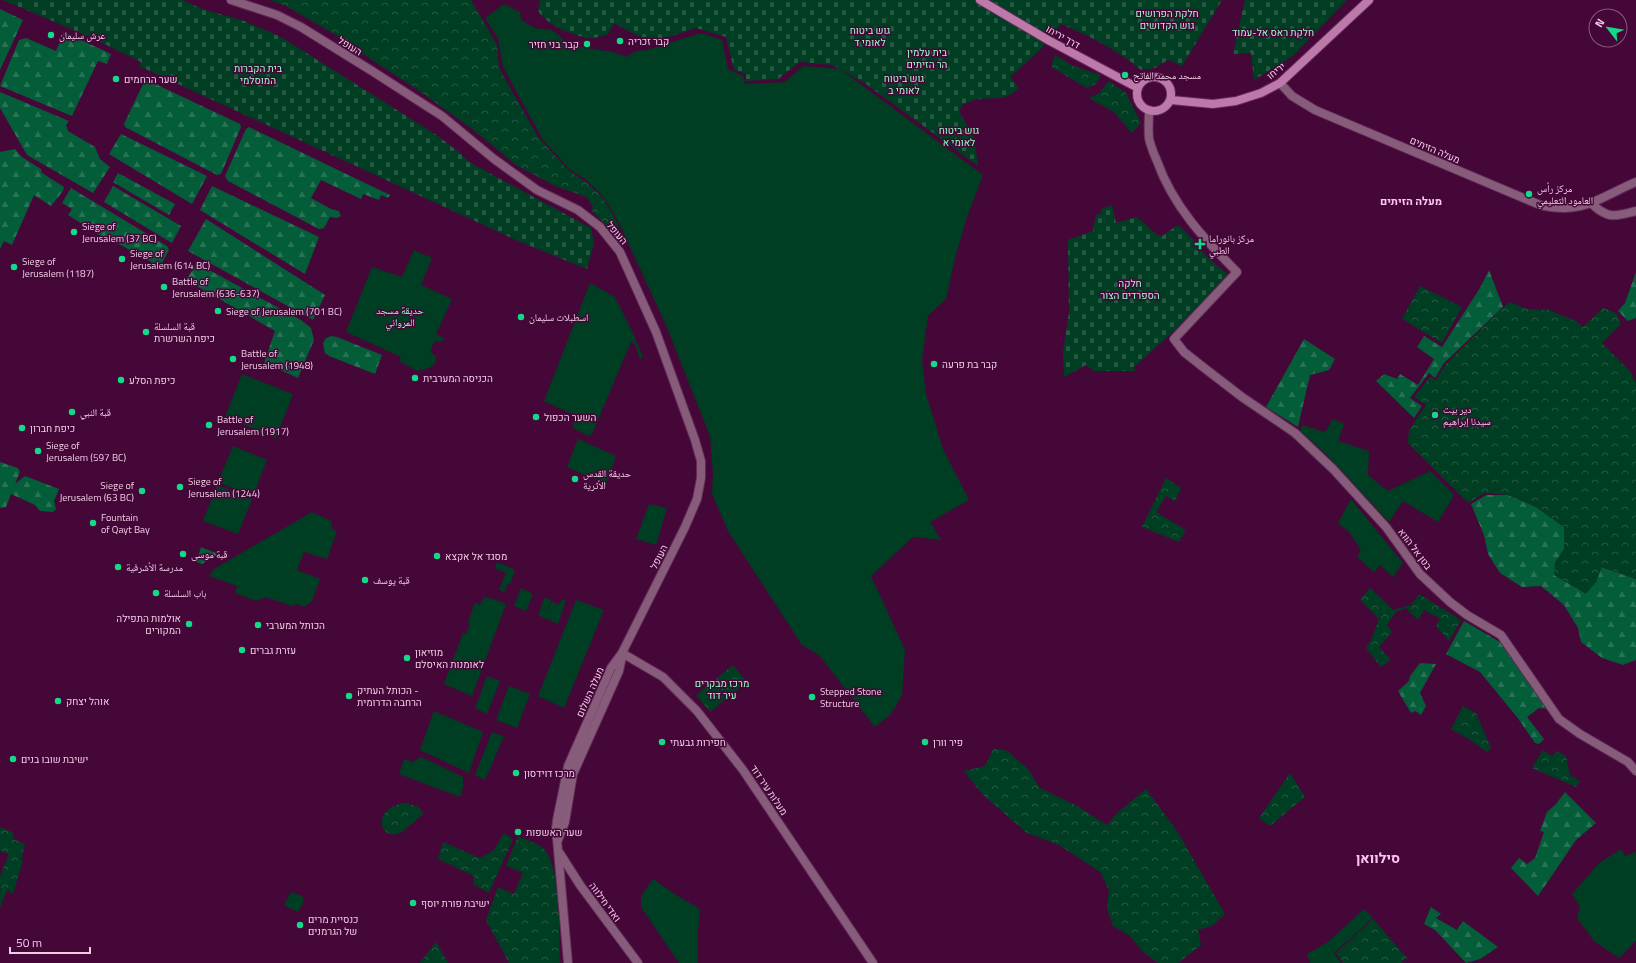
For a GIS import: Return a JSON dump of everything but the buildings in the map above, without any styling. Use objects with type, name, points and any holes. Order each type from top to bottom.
[{"type":"main road","name":"דרך יריחו","points":[[980,0],[1051,42],[1138,88]]},
{"type":"main road","name":"יריחו","points":[[1170,100],[1213,104],[1236,101],[1261,93],[1280,83],[1369,0]]},
{"type":"main road","points":[[1151,77],[1162,79],[1171,90],[1170,100],[1164,108],[1154,111],[1149,110],[1144,108],[1138,99],[1138,88],[1145,79],[1151,77]]},
{"type":"street","name":"העופל","points":[[231,0],[276,15],[301,27],[442,116],[494,159],[537,190],[578,210],[600,227],[620,252],[656,332],[695,440],[701,461],[701,478],[697,498],[686,527],[622,653]]},
{"type":"street","name":"מעלה הזיתים","points":[[1280,83],[1292,96],[1315,110],[1540,205],[1565,209],[1592,204]]},
{"type":"street","name":"בטן אל הווא","points":[[1149,110],[1149,139],[1162,175],[1172,194],[1183,213],[1212,247],[1237,272],[1174,339],[1184,352],[1242,397],[1295,433],[1334,469],[1386,527],[1420,574],[1450,602],[1467,615],[1501,635],[1559,719],[1580,734],[1628,762],[1636,771]]},
{"type":"street","points":[[1636,182],[1614,191],[1592,204],[1600,211],[1614,217],[1636,211]]},
{"type":"street","name":"מעלה השלום","points":[[568,963],[558,840],[565,822],[573,774],[619,671],[622,653]]},
{"type":"street","name":"מעלות עיר דוד","points":[[622,653],[662,678],[697,711],[743,770],[873,963]]},
{"type":"street","name":"ואדי חילווה","points":[[559,851],[580,885],[638,963]]},
{"type":"green space","name":"בית הקברות המוסלמי","points":[[3,0],[183,0],[202,9],[244,21],[281,37],[435,134],[471,163],[591,228],[594,243],[587,269],[518,241],[139,66],[141,62],[90,37]]},
{"type":"green space","points":[[270,0],[471,0],[497,45],[499,68],[538,137],[568,170],[587,183],[602,197],[617,222],[620,231],[614,233],[592,211],[593,207],[587,197],[555,186],[516,165],[471,128],[336,35],[286,6]]},
{"type":"green space","name":"בית עלמין הר הזיתים","points":[[540,0],[1222,0],[1182,66],[1168,60],[1155,68],[1141,70],[1113,49],[1061,24],[1040,50],[1010,77],[1019,88],[1005,97],[978,99],[962,105],[959,112],[974,137],[978,166],[866,84],[833,65],[800,62],[778,79],[746,81],[746,74],[734,70],[726,37],[696,28],[659,40],[638,36],[614,23],[608,34],[595,38],[587,38],[573,34],[547,21],[538,11]]},
{"type":"green space","name":"חלקת ראס אל-עמוד","points":[[1245,0],[1347,0],[1293,56],[1254,80],[1251,53],[1233,54]]},
{"type":"green space","points":[[504,4],[520,12],[521,20],[535,28],[551,30],[559,35],[568,45],[613,52],[627,57],[635,51],[647,50],[701,33],[722,40],[728,69],[743,76],[745,84],[785,82],[803,66],[840,69],[983,175],[967,217],[955,258],[946,299],[928,316],[922,360],[926,394],[943,449],[969,500],[930,522],[941,540],[913,537],[871,576],[905,650],[902,695],[891,714],[875,727],[819,655],[802,645],[728,531],[712,494],[713,473],[710,436],[666,325],[618,221],[602,195],[584,178],[569,169],[543,140],[503,67],[498,38],[485,18]]},
{"type":"green space","points":[[0,9],[23,20],[0,70]]},
{"type":"green space","points":[[64,32],[111,54],[107,64],[98,61],[72,116],[0,86],[19,40],[26,38],[56,51]]},
{"type":"green space","points":[[1055,55],[1073,66],[1101,75],[1096,84],[1087,88],[1051,67]]},
{"type":"green space","points":[[149,81],[240,124],[241,127],[221,174],[217,175],[125,127],[124,124],[144,82]]},
{"type":"green space","points":[[1109,81],[1126,93],[1141,123],[1132,133],[1114,112],[1089,98],[1099,93]]},
{"type":"green space","points":[[0,92],[69,121],[66,125],[68,131],[95,147],[100,159],[110,167],[93,193],[27,155],[0,108]]},
{"type":"green space","points":[[249,127],[390,195],[388,198],[381,195],[379,200],[363,194],[361,199],[321,180],[311,198],[331,209],[339,211],[341,216],[337,218],[330,217],[324,228],[319,229],[228,181],[225,176],[246,129]]},
{"type":"green space","points":[[121,134],[207,176],[192,204],[109,154]]},
{"type":"green space","points":[[15,149],[22,157],[41,169],[42,173],[64,187],[63,191],[51,206],[34,195],[12,245],[4,241],[0,249],[0,152]]},
{"type":"green space","points":[[118,173],[175,204],[169,215],[113,182]]},
{"type":"green space","points":[[113,186],[181,226],[172,243],[104,202]]},
{"type":"green space","points":[[212,186],[319,237],[305,274],[200,210]]},
{"type":"green space","points":[[71,188],[167,246],[169,250],[160,267],[110,239],[109,241],[68,215],[72,209],[62,203]]},
{"type":"green space","name":"חלקה הספרדים הצור","points":[[1112,205],[1116,223],[1137,217],[1156,234],[1162,236],[1178,225],[1191,237],[1205,255],[1228,275],[1175,330],[1134,367],[1135,371],[1094,371],[1086,365],[1064,377],[1063,352],[1069,312],[1068,240],[1093,231],[1096,215],[1102,213],[1101,209]]},
{"type":"green space","points":[[206,219],[325,295],[313,320],[188,251]]},
{"type":"green space","name":"حديقة مسجد المرواني","points":[[414,250],[432,258],[421,285],[452,299],[436,334],[443,338],[443,341],[434,342],[430,352],[436,356],[436,363],[429,368],[417,371],[399,361],[401,357],[346,332],[372,267],[402,277]]},
{"type":"green space","points":[[198,264],[301,320],[311,328],[314,340],[298,378],[264,363],[275,331],[186,280]]},
{"type":"green space","points":[[1489,270],[1503,307],[1444,363],[1435,378],[1429,373],[1410,398],[1422,406],[1414,418],[1376,381],[1384,374],[1397,379],[1400,374],[1418,385],[1434,359],[1417,347],[1424,336],[1442,347],[1480,288]]},
{"type":"green space","points":[[1636,272],[1636,318],[1628,321],[1618,311],[1625,303]]},
{"type":"green space","points":[[590,283],[615,297],[643,357],[640,359],[635,344],[631,342],[592,434],[588,436],[573,428],[574,415],[544,401]]},
{"type":"green space","points":[[1420,286],[1462,307],[1442,343],[1402,319]]},
{"type":"green space","points":[[1509,302],[1527,309],[1549,310],[1576,321],[1583,327],[1603,308],[1616,313],[1621,324],[1602,343],[1630,371],[1636,383],[1636,579],[1602,567],[1596,582],[1586,594],[1554,575],[1555,563],[1564,549],[1564,527],[1536,507],[1508,495],[1485,493],[1468,503],[1408,443],[1409,430],[1426,405],[1414,397],[1430,377],[1436,380],[1445,365]]},
{"type":"green space","points":[[331,336],[382,355],[375,374],[329,356],[325,353],[323,344],[325,339]]},
{"type":"green space","points":[[1304,339],[1335,359],[1329,370],[1310,375],[1298,427],[1266,407]]},
{"type":"green space","points":[[242,374],[293,394],[276,438],[225,417]]},
{"type":"green space","points":[[1333,419],[1344,424],[1338,441],[1369,451],[1368,475],[1388,491],[1430,471],[1454,495],[1438,522],[1403,501],[1389,522],[1326,454],[1300,431],[1302,425],[1325,432]]},
{"type":"green space","points":[[578,439],[616,456],[606,484],[567,467]]},
{"type":"green space","points":[[233,446],[267,460],[253,496],[218,482]]},
{"type":"green space","points":[[0,462],[18,468],[20,472],[15,484],[25,476],[59,489],[54,501],[56,509],[53,512],[40,511],[35,505],[11,494],[6,507],[0,508]]},
{"type":"green space","points":[[1166,478],[1181,488],[1175,501],[1166,496],[1156,512],[1186,530],[1179,542],[1142,527]]},
{"type":"green space","points":[[217,485],[252,499],[238,534],[203,521]]},
{"type":"green space","points":[[1486,495],[1508,495],[1536,507],[1564,527],[1564,549],[1555,563],[1596,582],[1601,567],[1636,579],[1636,660],[1623,665],[1602,658],[1581,642],[1578,628],[1564,605],[1541,586],[1522,587],[1500,573],[1488,554],[1484,535],[1471,504]]},
{"type":"green space","points":[[1351,499],[1403,563],[1393,577],[1380,565],[1374,572],[1357,557],[1361,550],[1349,532],[1338,523]]},
{"type":"green space","points":[[649,504],[667,508],[656,545],[636,539]]},
{"type":"green space","points":[[312,512],[331,521],[332,529],[337,531],[327,559],[304,552],[297,570],[320,579],[312,601],[304,607],[296,604],[292,606],[266,597],[256,601],[235,593],[237,586],[209,576],[214,569]]},
{"type":"green space","points":[[201,547],[218,554],[202,564],[196,562]]},
{"type":"green space","points":[[497,562],[515,570],[510,584],[508,583],[504,592],[499,590],[506,573],[495,568]]},
{"type":"green space","points":[[521,588],[533,594],[526,611],[514,606]]},
{"type":"green space","points":[[1370,588],[1393,610],[1411,605],[1419,594],[1461,620],[1449,641],[1436,626],[1440,619],[1424,610],[1418,620],[1406,608],[1396,612],[1387,625],[1392,632],[1379,647],[1391,660],[1381,667],[1366,648],[1371,640],[1379,619],[1360,600]]},
{"type":"green space","points":[[484,597],[506,604],[472,696],[444,684],[463,633],[466,634],[470,624],[468,623],[475,602],[480,605]]},
{"type":"green space","points":[[545,597],[551,600],[547,612],[552,601],[558,605],[563,599],[566,600],[558,624],[538,615]]},
{"type":"green space","points":[[576,600],[604,610],[564,708],[538,696]]},
{"type":"green space","points":[[1464,621],[1500,642],[1549,709],[1539,708],[1527,717],[1544,739],[1539,744],[1535,743],[1517,717],[1480,672],[1446,654]]},
{"type":"green space","points":[[1420,663],[1436,664],[1420,693],[1426,706],[1421,715],[1415,711],[1411,713],[1398,691],[1409,681],[1410,676]]},
{"type":"green space","name":"מרכז מבקרים עיר דוד","points":[[733,665],[747,682],[710,712],[696,695]]},
{"type":"green space","points":[[487,676],[500,681],[487,714],[475,708]]},
{"type":"green space","points":[[509,686],[530,694],[517,728],[496,720]]},
{"type":"green space","points":[[1463,706],[1476,713],[1491,748],[1487,752],[1451,729]]},
{"type":"green space","points":[[434,711],[483,732],[469,773],[420,750]]},
{"type":"green space","points":[[492,732],[504,736],[485,780],[475,775]]},
{"type":"green space","points":[[994,748],[1007,751],[1028,769],[1040,788],[1077,806],[1107,825],[1117,813],[1146,789],[1177,831],[1225,914],[1212,926],[1198,930],[1201,945],[1178,963],[1158,963],[1143,952],[1130,936],[1113,926],[1107,909],[1109,890],[1100,872],[1059,845],[1027,833],[983,795],[964,771],[985,766]]},
{"type":"green space","points":[[1543,750],[1552,756],[1556,751],[1566,756],[1570,775],[1580,781],[1576,787],[1532,768]]},
{"type":"green space","points":[[421,757],[463,777],[463,788],[460,797],[399,774],[404,759],[413,762]]},
{"type":"green space","points":[[1290,773],[1305,797],[1270,826],[1259,818]]},
{"type":"green space","points":[[1565,792],[1596,823],[1576,840],[1538,896],[1511,868],[1519,858],[1527,864],[1535,858],[1544,832],[1540,831],[1547,812],[1556,804]]},
{"type":"green space","points":[[406,803],[419,808],[423,814],[402,832],[394,834],[388,833],[383,829],[382,823],[383,817],[387,810]]},
{"type":"green space","points":[[0,827],[14,833],[13,839],[25,844],[21,860],[23,860],[13,894],[7,890],[0,908],[0,876],[9,854],[0,851]]},
{"type":"green space","points":[[504,833],[513,839],[489,893],[473,884],[474,876],[438,859],[443,842],[480,858],[494,850]]},
{"type":"green space","points":[[518,836],[543,848],[549,857],[554,870],[558,902],[560,963],[509,963],[486,920],[498,887],[514,894],[523,873],[506,866]]},
{"type":"green space","points":[[1621,849],[1625,856],[1636,852],[1636,941],[1619,958],[1594,941],[1577,918],[1580,907],[1572,894],[1599,863]]},
{"type":"green space","points":[[653,879],[700,909],[698,963],[679,963],[641,907],[641,896]]},
{"type":"green space","points":[[291,892],[302,896],[304,901],[298,912],[284,905]]},
{"type":"green space","points":[[1431,907],[1441,914],[1436,918],[1457,930],[1463,921],[1498,947],[1480,959],[1466,963],[1435,930],[1424,924]]},
{"type":"green space","points":[[1364,909],[1373,918],[1334,953],[1341,963],[1310,963],[1307,954],[1328,942]]},
{"type":"green space","points":[[1373,919],[1407,958],[1401,963],[1343,963],[1336,953]]},
{"type":"green space","points":[[436,942],[448,963],[420,963]]},
{"type":"place","name":"عرش سليمان","points":[[51,35]]},
{"type":"place","name":"קבר זכריה","points":[[620,41]]},
{"type":"place","name":"קבר בני חזיר","points":[[587,44]]},
{"type":"place","name":"مسجد محمد الفاتح","points":[[1125,75]]},
{"type":"place","name":"שער הרחמים","points":[[116,79]]},
{"type":"place","name":"مركز رأس العامود التعليمي","points":[[1529,194]]},
{"type":"place","name":"Siege of Jerusalem (37 BC)","points":[[74,232]]},
{"type":"place","name":"مركز بانوراما الطبي","points":[[1200,244]]},
{"type":"place","name":"Siege of Jerusalem (614 BC)","points":[[122,259]]},
{"type":"place","name":"Siege of Jerusalem (1187)","points":[[14,267]]},
{"type":"place","name":"Battle of Jerusalem (636-637)","points":[[164,287]]},
{"type":"place","name":"Siege of Jerusalem (701 BC)","points":[[218,311]]},
{"type":"place","name":"اسطبلات سليمان","points":[[521,317]]},
{"type":"place","name":"قبة السلسلة כיפת השרשרת","points":[[146,332]]},
{"type":"place","name":"Battle of Jerusalem (1948)","points":[[233,359]]},
{"type":"place","name":"קבר בת פרעה","points":[[934,364]]},
{"type":"place","name":"הכניסה המערבית","points":[[415,378]]},
{"type":"place","name":"כיפת הסלע","points":[[121,380]]},
{"type":"place","name":"قبة النبي","points":[[72,412]]},
{"type":"place","name":"دير بيت سيدنا إبراهيم","points":[[1435,415]]},
{"type":"place","name":"השער הכפול","points":[[536,417]]},
{"type":"place","name":"Battle of Jerusalem (1917)","points":[[209,425]]},
{"type":"place","name":"כיפת חברון","points":[[22,428]]},
{"type":"place","name":"Siege of Jerusalem (597 BC)","points":[[38,451]]},
{"type":"place","name":"حديقة القدس الأثرية","points":[[575,479]]},
{"type":"place","name":"Siege of Jerusalem (1244)","points":[[180,487]]},
{"type":"place","name":"Siege of Jerusalem (63 BC)","points":[[142,491]]},
{"type":"place","name":"Fountain of Qayt Bay","points":[[93,523]]},
{"type":"place","name":"قبة موسى","points":[[183,554]]},
{"type":"place","name":"מסגד אל אקצא","points":[[437,556]]},
{"type":"place","name":"مدرسة الأشرفية","points":[[118,567]]},
{"type":"place","name":"قبة يوسف","points":[[365,580]]},
{"type":"place","name":"باب السلسلة","points":[[156,593]]},
{"type":"place","name":"אולמות התפילה המקורים","points":[[189,624]]},
{"type":"place","name":"הכותל המערבי","points":[[258,625]]},
{"type":"place","name":"עזרת גברים","points":[[242,650]]},
{"type":"place","name":"מוזיאון לאומנות האיסלם","points":[[407,658]]},
{"type":"place","name":"הכותל העתיק - הרחבה הדרומית","points":[[349,696]]},
{"type":"place","name":"Stepped Stone Structure","points":[[812,697]]},
{"type":"place","name":"אוהל יצחק","points":[[58,701]]},
{"type":"place","name":"חפירות גבעתי","points":[[662,742]]},
{"type":"place","name":"פיר וורן","points":[[925,742]]},
{"type":"place","name":"ישיבת שובו בנים","points":[[13,759]]},
{"type":"place","name":"מרכז דוידסון","points":[[516,773]]},
{"type":"place","name":"שער האשפות","points":[[518,832]]},
{"type":"place","name":"ישיבת פורת יוסף","points":[[413,903]]},
{"type":"place","name":"כנסיית מרים של הגרמנים","points":[[300,925]]},
{"type":"district","name":"מעלה הזיתים","points":[[1411,201]]},
{"type":"district","name":"סילוואן","points":[[1378,857]]},
{"type":"park label","name":"חלקת הפרושים גוש הקדושים","points":[[1167,18]]},
{"type":"park label","name":"גוש ביטוח לאומי ד","points":[[870,36]]},
{"type":"park label","name":"גוש ביטוח לאומי ב","points":[[904,84]]},
{"type":"park label","name":"גוש ביטוח לאומי א","points":[[959,136]]}]
